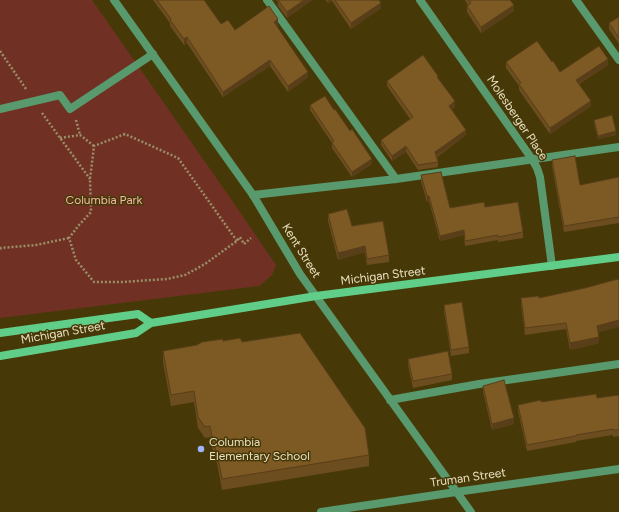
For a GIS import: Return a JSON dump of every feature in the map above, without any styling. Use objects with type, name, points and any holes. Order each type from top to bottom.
[{"type":"main road","name":"Michigan Street","points":[[0,356],[136,333],[151,323],[316,296],[619,257]]},
{"type":"main road","name":"Michigan Street","points":[[0,333],[138,314],[151,323]]},
{"type":"street","name":"Kent Street","points":[[114,0],[253,195],[300,274],[471,512]]},
{"type":"street","points":[[267,0],[396,179]]},
{"type":"street","name":"Molesberger Place","points":[[420,0],[537,168],[540,177],[552,266]]},
{"type":"street","points":[[576,0],[619,60]]},
{"type":"street","points":[[0,109],[60,95],[70,109],[153,54]]},
{"type":"street","points":[[253,195],[396,179],[619,147]]},
{"type":"street","points":[[390,400],[478,384],[619,364]]},
{"type":"street","name":"Truman Street","points":[[321,512],[619,469]]},
{"type":"path","points":[[0,51],[90,179]]},
{"type":"path","points":[[74,114],[80,135],[94,146]]},
{"type":"path","points":[[94,146],[125,134],[178,158],[236,241]]},
{"type":"path","points":[[60,138],[80,135]]},
{"type":"path","points":[[0,249],[69,238],[91,212],[90,179],[94,146]]},
{"type":"path","points":[[69,238],[76,260],[94,282],[160,280],[185,275],[205,264],[240,237],[244,244],[251,238]]},
{"type":"green space","name":"Columbia Park","points":[[0,0],[92,0],[276,265],[272,275],[259,286],[0,318]]},
{"type":"building","points":[[157,0],[204,0],[221,24],[228,20],[235,30],[269,6],[278,19],[274,22],[308,72],[288,86],[270,60],[223,92],[187,37],[184,39]]},
{"type":"building","points":[[278,0],[304,0],[287,12]]},
{"type":"building","points":[[335,0],[379,0],[381,3],[351,23]]},
{"type":"building","points":[[469,0],[510,0],[514,5],[481,27],[467,6],[471,3]]},
{"type":"building","points":[[619,17],[619,38],[609,23]]},
{"type":"building","points":[[537,41],[560,72],[599,46],[608,59],[576,80],[591,101],[550,128],[519,84],[521,83],[506,62]]},
{"type":"building","points":[[423,55],[455,101],[449,106],[466,130],[435,152],[438,162],[418,165],[406,146],[392,156],[381,140],[413,117],[387,81]]},
{"type":"building","points":[[325,96],[350,131],[352,129],[372,159],[352,172],[332,143],[334,141],[310,105]]},
{"type":"building","points":[[612,115],[616,131],[598,136],[594,120]]},
{"type":"building","points":[[575,156],[580,185],[619,177],[619,217],[564,226],[552,160]]},
{"type":"building","points":[[441,172],[450,208],[484,202],[485,207],[518,202],[523,232],[465,241],[464,230],[440,236],[429,196],[427,196],[421,175]]},
{"type":"building","points":[[347,209],[352,226],[383,221],[389,255],[367,259],[365,246],[338,253],[328,214]]},
{"type":"building","points":[[618,279],[619,320],[597,326],[599,337],[570,343],[566,323],[525,328],[521,298],[539,296],[539,298]]},
{"type":"building","points":[[462,302],[469,347],[451,350],[444,305]]},
{"type":"building","points":[[300,333],[365,428],[369,455],[222,479],[210,426],[205,427],[198,417],[194,391],[171,395],[163,351],[223,339],[223,341],[240,338],[242,342]]},
{"type":"building","points":[[448,351],[452,374],[413,381],[408,359]]},
{"type":"building","points":[[504,380],[514,418],[492,424],[483,386]]},
{"type":"building","points":[[596,394],[597,398],[619,395],[619,430],[613,429],[576,435],[527,445],[518,405],[541,400],[541,402]]},
{"type":"place","name":"Columbia Elementary School","points":[[201,449]]}]
